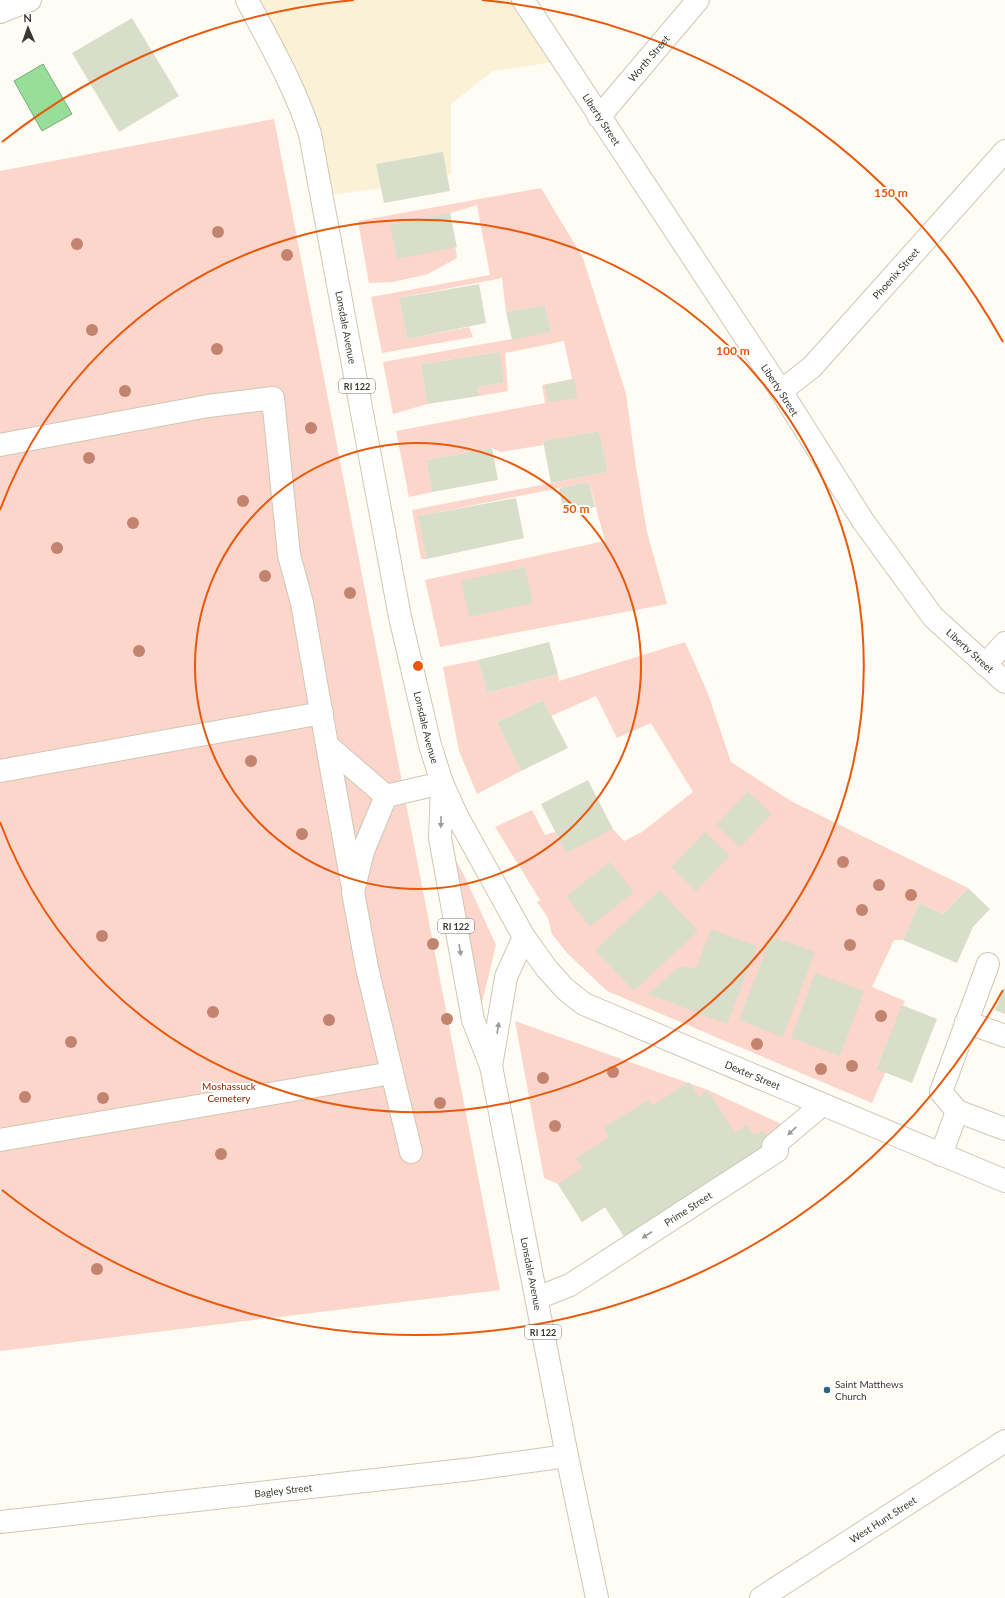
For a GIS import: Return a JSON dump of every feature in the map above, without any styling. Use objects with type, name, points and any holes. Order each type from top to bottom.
[{"type":"main road","points":[[0,12],[30,0]]},
{"type":"main road","name":"Lonsdale Avenue","points":[[247,0],[301,106],[310,134],[400,617],[430,745],[442,782],[464,829],[524,937],[506,977],[491,1066]]},
{"type":"main road","name":"Liberty Street","points":[[523,0],[781,390],[863,522],[933,617],[1005,682]]},
{"type":"main road","name":"Worth Street","points":[[599,117],[698,0]]},
{"type":"main road","name":"Phoenix Street","points":[[781,390],[812,367],[1005,151]]},
{"type":"main road","points":[[0,445],[208,406],[273,398],[289,555],[302,603],[367,968],[411,1152]]},
{"type":"main road","points":[[986,665],[1005,643]]},
{"type":"main road","points":[[0,771],[322,713]]},
{"type":"main road","points":[[327,745],[386,796]]},
{"type":"main road","points":[[386,796],[442,782]]},
{"type":"main road","name":"Lonsdale Avenue","points":[[442,782],[442,846],[473,1020],[491,1066],[567,1456],[597,1598]]},
{"type":"main road","points":[[353,892],[363,851],[386,796]]},
{"type":"main road","name":"Dexter Street","points":[[524,937],[547,969],[565,989],[584,1004],[1005,1181]]},
{"type":"main road","points":[[988,964],[941,1092],[957,1110],[1005,1129]]},
{"type":"main road","points":[[966,1022],[1005,1036]]},
{"type":"main road","points":[[0,1140],[392,1073]]},
{"type":"main road","name":"Prime Street","points":[[537,1298],[570,1285],[777,1150],[773,1146],[822,1105]]},
{"type":"main road","points":[[941,1155],[957,1110]]},
{"type":"main road","name":"West Hunt Street","points":[[762,1598],[1005,1440]]},
{"type":"main road","name":"Bagley Street","points":[[0,1522],[473,1469],[567,1456]]},
{"type":"shaded area","points":[[237,0],[523,0],[561,61],[493,71],[451,104],[451,174],[416,184],[321,196],[303,126]]},
{"type":"shaded area","points":[[43,64],[72,114],[42,131],[14,81]]},
{"type":"green space","name":"Moshassuck Cemetery","points":[[274,119],[500,1290],[0,1351],[0,171]]},
{"type":"green space","points":[[541,188],[583,258],[626,394],[647,532],[667,604],[440,647],[425,580],[605,541],[589,482],[419,516],[427,559],[421,559],[412,510],[608,472],[599,431],[543,441],[543,445],[501,452],[492,448],[426,460],[432,492],[409,497],[396,431],[545,403],[542,385],[572,379],[564,341],[505,353],[508,391],[479,396],[478,387],[504,383],[498,352],[421,364],[427,404],[393,414],[383,362],[551,332],[545,305],[506,312],[502,278],[399,298],[407,339],[469,327],[473,337],[382,353],[371,297],[490,275],[477,205],[450,213],[457,258],[428,274],[393,282],[369,283],[358,221]]},
{"type":"green space","points":[[685,642],[707,691],[731,762],[791,801],[968,888],[943,914],[919,903],[903,940],[894,940],[872,987],[905,1001],[876,1068],[886,1071],[872,1103],[607,991],[567,953],[552,934],[548,918],[537,902],[540,900],[495,827],[532,810],[545,835],[555,832],[566,852],[613,829],[624,841],[642,832],[693,792],[651,723],[617,738],[596,696],[551,716],[543,700],[497,722],[521,771],[477,794],[459,751],[443,667],[478,660],[487,693],[558,674],[559,681]]},
{"type":"green space","points":[[446,843],[464,875],[496,945],[481,1007]]},
{"type":"green space","points":[[515,1021],[708,1090],[794,1130],[627,1241],[605,1207],[582,1222],[558,1184],[544,1178]]},
{"type":"building","points":[[132,18],[179,96],[119,132],[72,53]]},
{"type":"building","points":[[443,152],[450,191],[384,203],[376,164]]},
{"type":"building","points":[[450,213],[457,247],[397,259],[390,225]]},
{"type":"building","points":[[479,284],[486,323],[407,339],[399,298]]},
{"type":"building","points":[[545,305],[551,332],[512,340],[506,312]]},
{"type":"building","points":[[499,352],[504,383],[478,387],[479,396],[427,404],[421,364]]},
{"type":"building","points":[[575,379],[577,398],[548,402],[545,385]]},
{"type":"building","points":[[599,431],[608,472],[551,483],[543,441]]},
{"type":"building","points":[[492,448],[498,480],[432,492],[426,460]]},
{"type":"building","points":[[589,482],[595,507],[564,514],[559,488]]},
{"type":"building","points":[[516,498],[524,538],[427,559],[418,516]]},
{"type":"building","points":[[525,567],[533,603],[469,617],[461,581]]},
{"type":"building","points":[[549,642],[558,674],[487,693],[478,660]]},
{"type":"building","points":[[543,700],[568,748],[521,771],[497,722]]},
{"type":"building","points":[[588,780],[613,829],[566,853],[541,804]]},
{"type":"building","points":[[748,791],[772,814],[740,847],[716,825]]},
{"type":"building","points":[[705,832],[730,856],[696,891],[671,867]]},
{"type":"building","points":[[610,862],[634,892],[590,927],[566,896]]},
{"type":"building","points":[[968,888],[990,909],[973,927],[957,963],[903,940],[919,903],[943,914]]},
{"type":"building","points":[[660,890],[698,931],[634,991],[595,950]]},
{"type":"building","points":[[711,929],[757,946],[727,1024],[648,994],[679,967],[696,968]]},
{"type":"building","points":[[771,936],[815,952],[783,1037],[739,1020]]},
{"type":"building","points":[[815,973],[864,991],[840,1056],[791,1038]]},
{"type":"building","points":[[1005,986],[1005,1014],[995,1010]]},
{"type":"building","points":[[902,1005],[937,1019],[912,1083],[876,1069]]},
{"type":"building","points":[[689,1082],[699,1097],[708,1090],[735,1133],[747,1125],[754,1135],[763,1130],[773,1146],[627,1241],[605,1207],[582,1222],[558,1184],[583,1168],[576,1158],[609,1137],[603,1128],[648,1100],[652,1106]]},
{"type":"place","name":"Saint Matthews Church","points":[[827,1390]]}]
